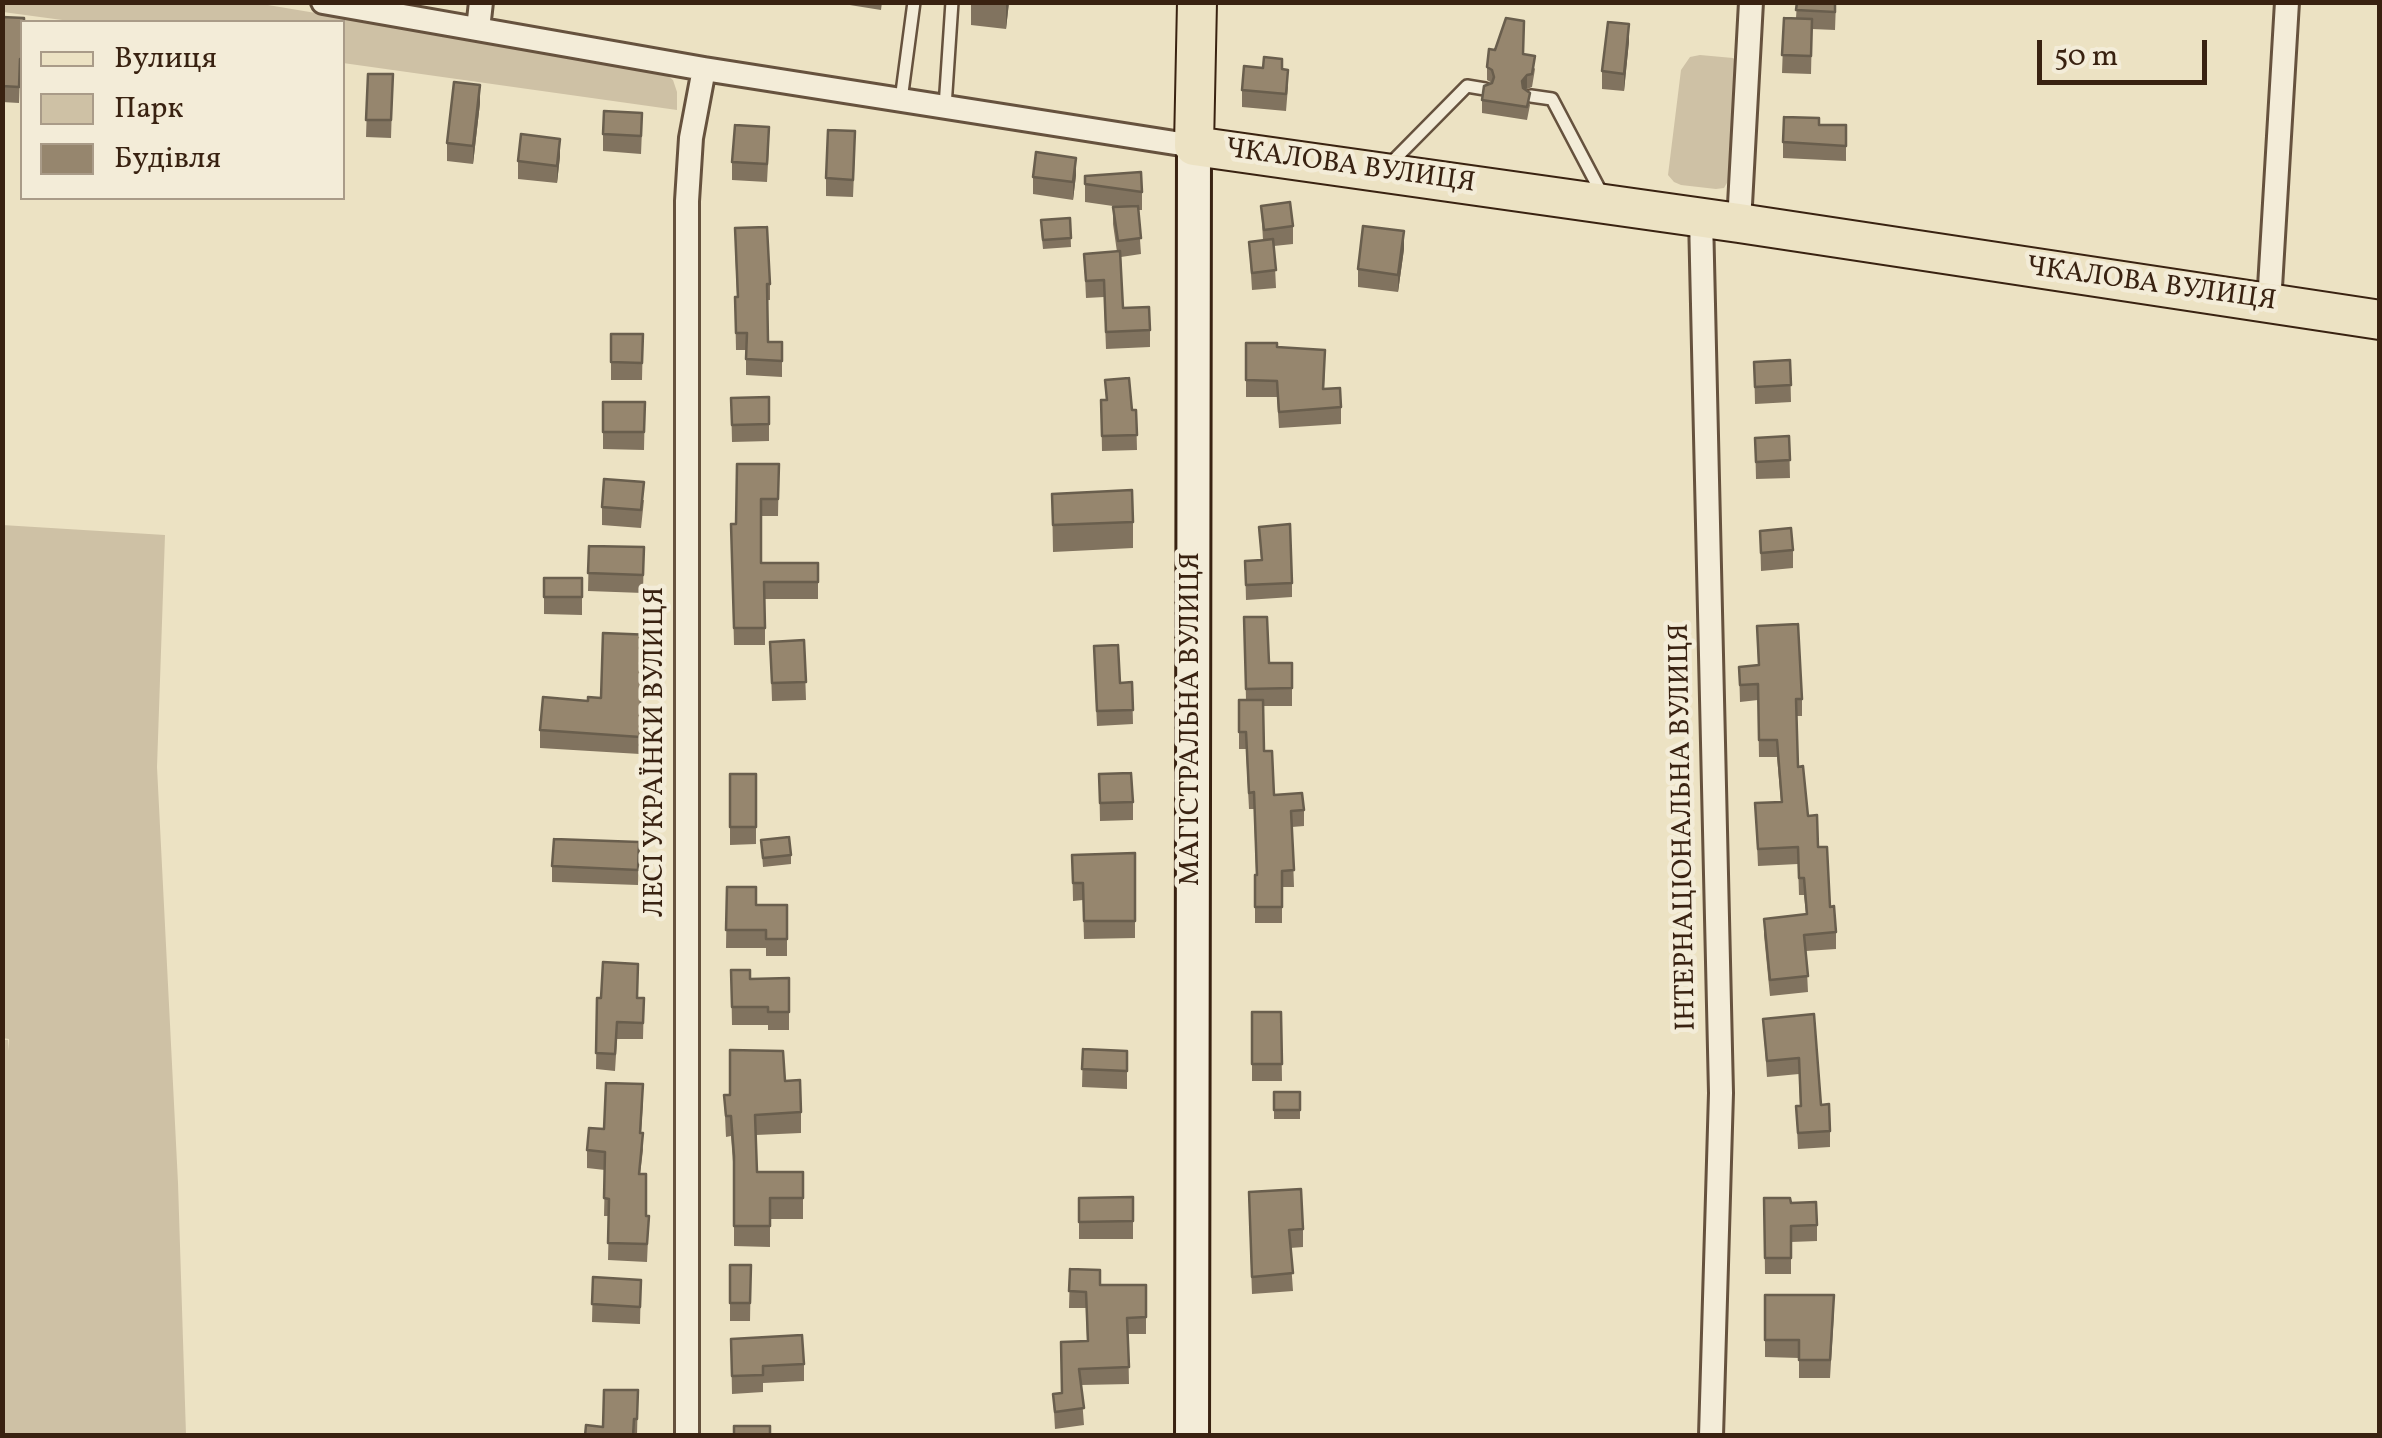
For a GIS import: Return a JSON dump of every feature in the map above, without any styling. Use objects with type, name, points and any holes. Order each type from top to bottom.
[{"type":"main road","name":"МАГІСТРАЛЬНА ВУЛИЦЯ","points":[[1192,1436],[1197,2]]},
{"type":"main road","name":"ЧКАЛОВА ВУЛИЦЯ","points":[[1194,146],[2380,320]]},
{"type":"street","name":"ЧКАЛОВА ВУЛИЦЯ","points":[[323,2],[704,70],[1194,146]]},
{"type":"street","points":[[478,29],[481,2]]},
{"type":"street","points":[[1739,223],[1752,2]]},
{"type":"street","points":[[2269,304],[2287,2]]},
{"type":"street","name":"ЛЕСІ УКРАЇНКИ ВУЛИЦЯ","points":[[687,1436],[687,201],[691,138],[704,70]]},
{"type":"street","name":"ІНТЕРНАЦІОНАЛЬНА ВУЛИЦЯ","points":[[1702,218],[1720,1093],[1711,1436]]},
{"type":"lane","points":[[902,100],[914,2]]},
{"type":"lane","points":[[945,107],[952,2]]},
{"type":"lane","points":[[1382,173],[1467,86],[1485,89]]},
{"type":"lane","points":[[1531,96],[1552,99],[1607,204]]},
{"type":"green space","points":[[3,2],[256,3],[662,71],[673,80],[677,110],[345,63],[345,20],[62,20],[3,12]]},
{"type":"green space","points":[[1690,57],[1733,58],[1738,63],[1730,178],[1724,188],[1681,185],[1668,175],[1681,70]]},
{"type":"green space","points":[[2,525],[165,535],[157,767],[186,1435],[3,1435],[2,1040],[8,1040],[9,1051],[9,1039],[2,1038]]},
{"type":"building","points":[[1797,2],[1835,2],[1835,12],[1796,10]]},
{"type":"building","points":[[2,17],[24,18],[20,20],[19,87],[2,86]]},
{"type":"building","points":[[1506,18],[1524,21],[1523,54],[1535,56],[1532,74],[1522,81],[1523,88],[1530,93],[1527,107],[1482,100],[1484,86],[1492,83],[1494,77],[1487,67],[1489,49],[1495,50]]},
{"type":"building","points":[[1784,18],[1812,19],[1811,56],[1782,55]]},
{"type":"building","points":[[1608,22],[1629,24],[1624,74],[1602,71]]},
{"type":"building","points":[[1264,57],[1282,59],[1282,69],[1288,70],[1286,94],[1242,90],[1244,66],[1263,68]]},
{"type":"building","points":[[368,74],[393,74],[391,120],[366,120]]},
{"type":"building","points":[[454,82],[480,85],[473,146],[447,143]]},
{"type":"building","points":[[604,111],[642,113],[641,136],[603,134]]},
{"type":"building","points":[[1784,117],[1819,118],[1819,125],[1846,125],[1846,146],[1783,142]]},
{"type":"building","points":[[735,125],[769,127],[767,164],[732,162]]},
{"type":"building","points":[[828,130],[855,131],[853,180],[826,178]]},
{"type":"building","points":[[521,134],[560,139],[557,166],[518,161]]},
{"type":"building","points":[[1036,152],[1076,158],[1073,182],[1033,177]]},
{"type":"building","points":[[1141,172],[1142,192],[1085,184],[1085,176]]},
{"type":"building","points":[[1290,202],[1293,226],[1264,230],[1261,206]]},
{"type":"building","points":[[1138,206],[1141,238],[1118,241],[1113,207]]},
{"type":"building","points":[[1070,218],[1071,238],[1043,240],[1041,220]]},
{"type":"building","points":[[1363,226],[1404,231],[1398,275],[1358,269]]},
{"type":"building","points":[[767,227],[768,342],[782,342],[782,361],[746,359],[747,333],[736,333],[735,228]]},
{"type":"building","points":[[1273,239],[1276,270],[1252,273],[1249,242]]},
{"type":"building","points":[[1120,251],[1123,308],[1149,307],[1150,330],[1106,332],[1104,280],[1086,281],[1084,254]]},
{"type":"building","points":[[611,334],[643,334],[642,363],[611,362]]},
{"type":"building","points":[[1246,343],[1325,350],[1323,389],[1340,388],[1341,407],[1279,412],[1277,381],[1246,380]]},
{"type":"building","points":[[1790,360],[1791,385],[1755,387],[1754,362]]},
{"type":"building","points":[[1129,378],[1137,435],[1102,436],[1101,400],[1107,400],[1105,380]]},
{"type":"building","points":[[769,397],[769,424],[732,425],[731,398]]},
{"type":"building","points":[[603,402],[645,402],[644,432],[603,432]]},
{"type":"building","points":[[1789,436],[1790,460],[1756,462],[1755,438]]},
{"type":"building","points":[[737,464],[779,464],[778,499],[761,499],[761,563],[818,563],[818,582],[764,582],[765,628],[734,628],[731,524],[736,524]]},
{"type":"building","points":[[604,479],[644,482],[641,510],[602,507]]},
{"type":"building","points":[[1132,490],[1133,522],[1053,525],[1052,494]]},
{"type":"building","points":[[1290,524],[1292,583],[1246,585],[1245,561],[1262,560],[1259,527]]},
{"type":"building","points":[[1791,528],[1793,550],[1761,553],[1760,531]]},
{"type":"building","points":[[589,546],[644,547],[643,575],[588,573]]},
{"type":"building","points":[[544,578],[582,578],[582,597],[544,597]]},
{"type":"building","points":[[1244,617],[1267,617],[1269,663],[1292,663],[1292,688],[1246,689]]},
{"type":"building","points":[[1798,624],[1802,699],[1796,699],[1798,767],[1803,766],[1808,816],[1817,815],[1818,847],[1827,847],[1830,907],[1834,906],[1836,932],[1804,935],[1808,976],[1770,980],[1764,919],[1807,914],[1804,878],[1799,878],[1798,847],[1758,849],[1755,803],[1782,802],[1777,740],[1759,740],[1758,684],[1740,685],[1739,667],[1759,665],[1757,626]]},
{"type":"building","points":[[603,633],[653,635],[652,669],[642,668],[640,737],[540,730],[543,697],[588,701],[588,697],[601,698]]},
{"type":"building","points":[[804,640],[806,682],[772,683],[770,642]]},
{"type":"building","points":[[1118,645],[1120,683],[1132,682],[1133,710],[1097,711],[1094,646]]},
{"type":"building","points":[[1239,700],[1263,700],[1264,751],[1272,751],[1274,795],[1302,793],[1304,810],[1291,811],[1294,870],[1282,871],[1282,907],[1255,907],[1254,792],[1249,793],[1246,732],[1239,732]]},
{"type":"building","points":[[1131,773],[1133,802],[1100,803],[1099,774]]},
{"type":"building","points":[[730,774],[756,774],[756,827],[730,827]]},
{"type":"building","points":[[789,837],[791,855],[763,858],[761,840]]},
{"type":"building","points":[[554,839],[639,842],[638,870],[552,866]]},
{"type":"building","points":[[1135,853],[1135,921],[1084,921],[1083,883],[1073,883],[1072,855]]},
{"type":"building","points":[[727,887],[756,887],[756,905],[787,905],[787,939],[766,939],[766,930],[726,930]]},
{"type":"building","points":[[603,962],[638,964],[637,998],[644,998],[643,1023],[617,1022],[615,1054],[596,1053],[597,998],[601,998]]},
{"type":"building","points":[[731,970],[750,970],[750,979],[789,978],[789,1012],[768,1012],[768,1007],[732,1007]]},
{"type":"building","points":[[1252,1012],[1281,1012],[1282,1064],[1252,1064]]},
{"type":"building","points":[[1814,1014],[1821,1105],[1829,1104],[1830,1131],[1798,1133],[1799,1058],[1767,1061],[1763,1019]]},
{"type":"building","points":[[1083,1049],[1127,1051],[1127,1071],[1082,1069]]},
{"type":"building","points":[[730,1050],[783,1051],[785,1081],[800,1080],[801,1112],[755,1115],[757,1172],[803,1172],[803,1198],[770,1198],[770,1226],[734,1226],[731,1116],[726,1116],[724,1095],[730,1095]]},
{"type":"building","points":[[606,1083],[643,1084],[639,1174],[646,1174],[647,1244],[608,1243],[605,1152],[587,1150],[589,1128],[604,1129]]},
{"type":"building","points":[[1274,1092],[1300,1092],[1300,1110],[1274,1110]]},
{"type":"building","points":[[1301,1189],[1303,1229],[1289,1230],[1293,1273],[1252,1277],[1249,1192]]},
{"type":"building","points":[[1133,1197],[1133,1221],[1079,1222],[1079,1198]]},
{"type":"building","points":[[1764,1198],[1816,1202],[1817,1225],[1791,1226],[1791,1258],[1765,1258]]},
{"type":"building","points":[[730,1265],[751,1265],[750,1303],[730,1303]]},
{"type":"building","points":[[1070,1269],[1100,1270],[1100,1285],[1146,1285],[1146,1317],[1127,1318],[1129,1367],[1079,1369],[1084,1408],[1055,1412],[1053,1394],[1062,1393],[1061,1342],[1088,1341],[1086,1292],[1069,1291]]},
{"type":"building","points":[[593,1277],[641,1280],[640,1307],[592,1304]]},
{"type":"building","points":[[1765,1295],[1834,1295],[1830,1360],[1799,1360],[1799,1340],[1765,1340]]},
{"type":"building","points":[[802,1335],[804,1364],[763,1366],[763,1375],[732,1376],[731,1339]]},
{"type":"building","points":[[604,1390],[638,1390],[633,1436],[585,1436],[586,1425],[603,1427]]},
{"type":"building","points":[[734,1426],[770,1426],[770,1436],[734,1436]]}]
